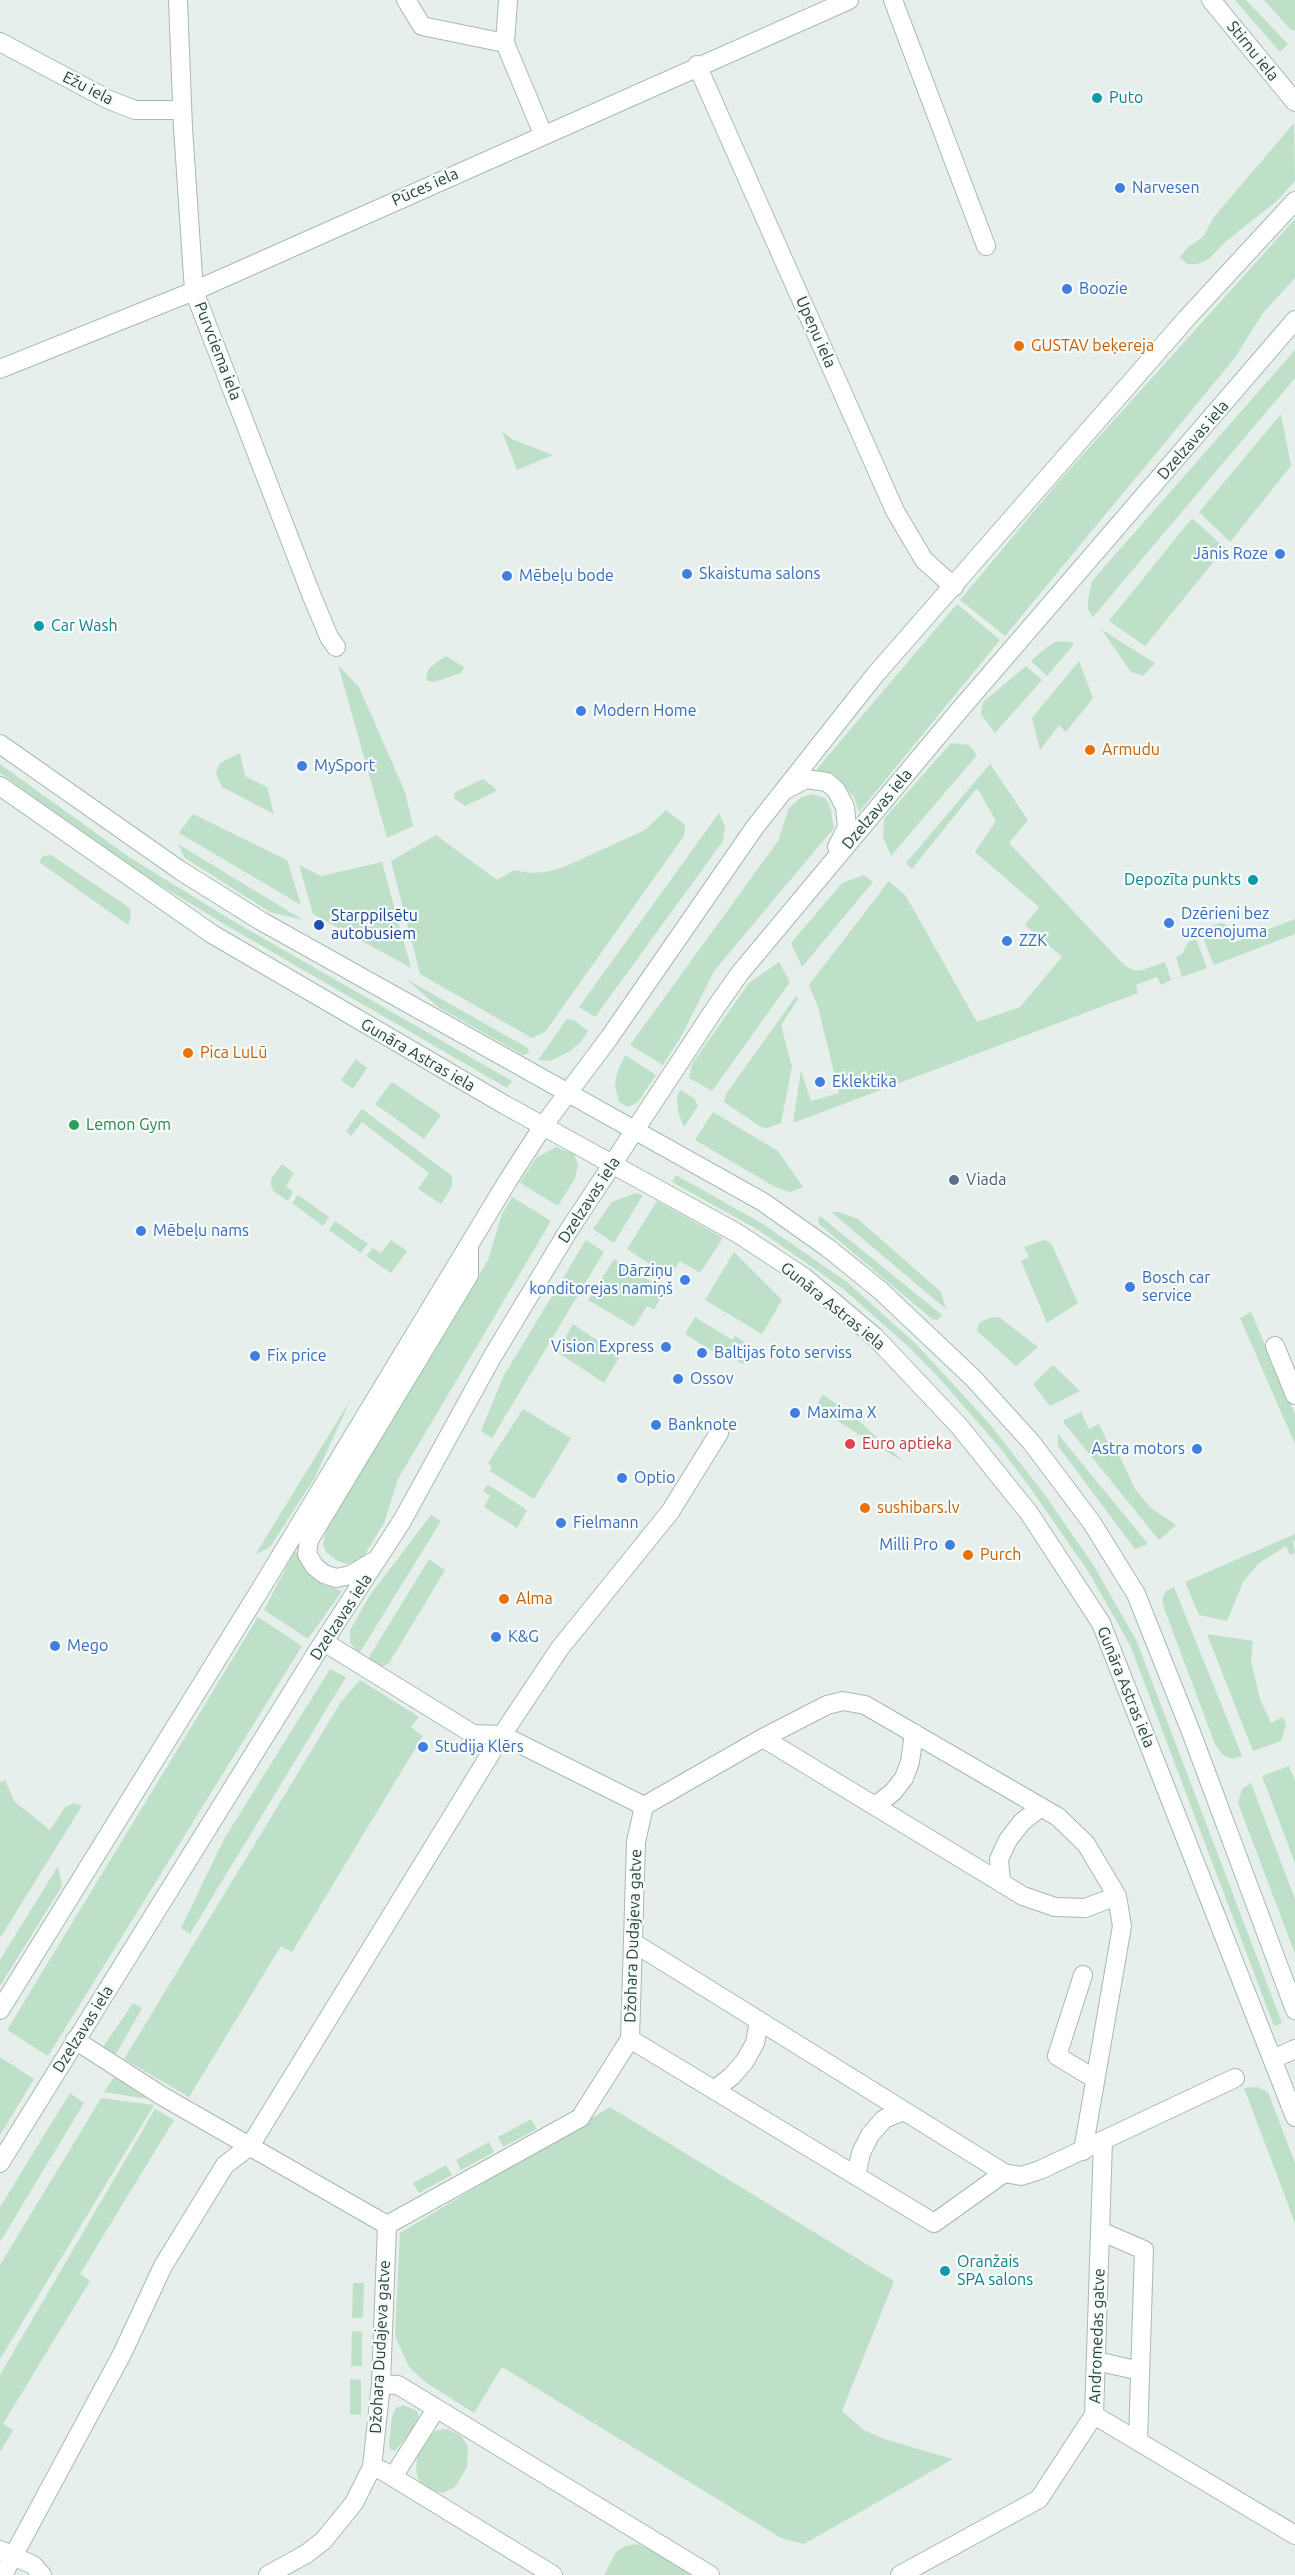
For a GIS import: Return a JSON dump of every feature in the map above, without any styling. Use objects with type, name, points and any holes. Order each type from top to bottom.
[{"type":"street","name":"Purvciema iela","points":[[178,0],[182,110],[194,291],[311,594],[329,638],[336,647]]},
{"type":"street","points":[[406,0],[422,26],[505,43]]},
{"type":"street","points":[[508,0],[505,43],[543,134]]},
{"type":"street","name":"Pūces iela","points":[[0,369],[194,291],[697,65],[849,0]]},
{"type":"street","points":[[893,0],[986,246]]},
{"type":"street","name":"Stirnu iela","points":[[1211,0],[1295,102]]},
{"type":"street","name":"Ežu iela","points":[[0,42],[107,99],[135,110],[182,110]]},
{"type":"street","name":"Upeņu iela","points":[[697,65],[895,512],[924,560],[954,587]]},
{"type":"street","points":[[0,2010],[543,1126],[609,1038],[779,793],[875,675],[1179,327],[1295,201]]},
{"type":"street","name":"Dzelzavas iela","points":[[0,2163],[324,1642],[381,1555],[491,1359],[567,1233],[740,973],[957,714],[1295,320]]},
{"type":"street","points":[[0,744],[181,871],[261,921],[763,1202],[828,1248],[880,1290],[973,1378],[1025,1435],[1062,1483],[1092,1523],[1136,1594],[1191,1732],[1295,2010]]},
{"type":"street","points":[[779,793],[806,779],[827,782],[836,790],[845,807],[847,827],[826,871]]},
{"type":"street","name":"Gunāra Astras iela","points":[[0,786],[213,934],[393,1041],[737,1233],[804,1277],[875,1337],[924,1387],[959,1426],[1029,1513],[1101,1623],[1295,2117]]},
{"type":"street","points":[[381,1555],[351,1575],[336,1578],[324,1574],[315,1567],[307,1554],[309,1540],[314,1531],[469,1275],[469,1245]]},
{"type":"street","points":[[1275,1346],[1295,1395]]},
{"type":"street","points":[[3,2575],[7,2553],[122,2354],[164,2266],[225,2165],[250,2146],[502,1735],[560,1648],[670,1512],[719,1433]]},
{"type":"street","points":[[324,1642],[473,1734],[502,1735],[645,1806],[763,1738],[827,1705],[843,1701],[865,1705],[1058,1817],[1086,1844],[1117,1896],[1122,1926],[1083,2151]]},
{"type":"street","points":[[875,1806],[893,1792],[904,1778],[910,1762],[914,1733]]},
{"type":"street","points":[[763,1738],[1023,1896],[1055,1907],[1085,1908],[1117,1896]]},
{"type":"street","name":"Džohara Dudajeva gatve","points":[[268,2575],[323,2541],[354,2503],[372,2467],[381,2384],[387,2225],[580,2118],[630,2039],[636,1842],[645,1806]]},
{"type":"street","points":[[1001,1882],[999,1859],[1008,1840],[1022,1822],[1041,1808]]},
{"type":"street","points":[[634,1943],[1004,2173],[1022,2176],[1083,2151],[1234,2079]]},
{"type":"street","points":[[1083,1976],[1057,2056],[1095,2079]]},
{"type":"street","points":[[714,2090],[732,2076],[745,2061],[755,2043],[759,2021]]},
{"type":"street","points":[[630,2039],[934,2223],[1004,2173]]},
{"type":"street","points":[[75,2040],[162,2096],[387,2225]]},
{"type":"street","points":[[1273,2059],[1295,2049]]},
{"type":"street","points":[[856,2176],[861,2153],[870,2135],[884,2119],[903,2111]]},
{"type":"street","name":"Andromedas gatve","points":[[900,2575],[1039,2499],[1094,2415],[1103,2141]]},
{"type":"street","points":[[1100,2231],[1144,2250],[1138,2441]]},
{"type":"street","points":[[1096,2361],[1140,2371]]},
{"type":"street","points":[[381,2384],[398,2385],[710,2575]]},
{"type":"street","points":[[393,2477],[436,2409]]},
{"type":"street","points":[[1094,2415],[1290,2527]]},
{"type":"street","points":[[372,2467],[393,2477],[553,2575]]},
{"type":"street","points":[[7,2553],[33,2565],[42,2575]]},
{"type":"green space","points":[[1235,0],[1246,0],[1288,44],[1280,52]]},
{"type":"green space","points":[[1264,0],[1295,0],[1295,30],[1291,30]]},
{"type":"green space","points":[[1294,123],[1295,181],[1278,200],[1225,242],[1209,259],[1197,264],[1187,264],[1180,257],[1188,247],[1203,237],[1214,217]]},
{"type":"green space","points":[[1295,219],[1295,278],[1263,313],[1234,359],[1005,636],[960,600],[1061,479]]},
{"type":"green space","points":[[1295,350],[1295,378],[1093,617],[1088,609],[1092,581]]},
{"type":"green space","points":[[1281,414],[1291,466],[1230,542],[1199,512]]},
{"type":"green space","points":[[502,431],[512,439],[553,455],[517,470]]},
{"type":"green space","points":[[1192,518],[1225,548],[1145,646],[1109,621]]},
{"type":"green space","points":[[957,604],[1000,640],[859,812],[855,799],[838,778],[816,770]]},
{"type":"green space","points":[[1101,629],[1155,663],[1143,676],[1131,672]]},
{"type":"green space","points":[[1055,642],[1074,643],[1047,676],[1031,661]]},
{"type":"green space","points":[[446,656],[464,667],[461,673],[434,682],[428,681],[426,678],[429,668]]},
{"type":"green space","points":[[1079,661],[1093,698],[1066,732],[1059,725],[1040,750],[1032,718]]},
{"type":"green space","points":[[338,665],[359,687],[405,792],[413,826],[387,838]]},
{"type":"green space","points":[[1026,666],[1042,680],[995,733],[981,714],[983,702]]},
{"type":"green space","points":[[951,743],[969,745],[977,755],[891,856],[883,837],[884,819]]},
{"type":"green space","points":[[240,753],[245,776],[267,787],[274,814],[222,787],[216,773],[220,763]]},
{"type":"green space","points":[[0,764],[129,857],[228,918],[512,1081],[507,1088],[224,924],[124,863],[0,773]]},
{"type":"green space","points":[[990,764],[1028,820],[1009,843],[1124,965],[1135,971],[1165,962],[1171,980],[1161,985],[1157,977],[1136,985],[1138,993],[793,1123],[801,1070],[811,1101],[839,1093],[818,1007],[809,985],[889,881],[906,896],[977,1022],[1020,1007],[1062,957],[1025,925],[1039,907],[975,852],[996,821],[977,788],[912,869],[906,863]]},
{"type":"green space","points":[[483,779],[494,787],[496,790],[493,793],[465,806],[454,798],[455,792]]},
{"type":"green space","points":[[812,794],[825,798],[830,806],[834,828],[714,971],[683,1033],[663,1065],[630,1045],[778,841],[789,808],[800,798]]},
{"type":"green space","points":[[666,810],[685,825],[684,836],[545,1032],[532,1038],[420,974],[391,861],[436,835],[497,880],[514,870],[529,873],[546,872],[564,867],[645,830]]},
{"type":"green space","points":[[719,813],[725,826],[723,841],[595,1017],[579,1007]]},
{"type":"green space","points":[[193,814],[287,860],[301,905],[179,833]]},
{"type":"green space","points":[[178,844],[303,920],[270,912],[185,858]]},
{"type":"green space","points":[[51,855],[130,908],[131,917],[128,925],[39,862],[43,856]]},
{"type":"green space","points":[[382,862],[411,968],[313,914],[299,865],[321,876]]},
{"type":"green space","points":[[864,875],[873,882],[802,967],[791,943],[842,883]]},
{"type":"green space","points":[[1295,919],[1295,934],[1214,965],[1200,931],[1220,923],[1227,925],[1233,943]]},
{"type":"green space","points":[[1196,939],[1207,968],[1182,977],[1176,957],[1182,954],[1188,942]]},
{"type":"green space","points":[[779,962],[790,982],[712,1091],[689,1078],[692,1064],[749,983]]},
{"type":"green space","points":[[406,979],[528,1048],[529,1053],[523,1055],[438,1007]]},
{"type":"green space","points":[[796,996],[798,999],[781,1025],[792,1067],[781,1123],[767,1128],[761,1127],[724,1102],[726,1094]]},
{"type":"green space","points":[[567,1019],[574,1020],[588,1031],[581,1042],[551,1061],[538,1060]]},
{"type":"green space","points":[[625,1055],[656,1075],[638,1102],[628,1107],[619,1102],[615,1086],[617,1073]]},
{"type":"green space","points":[[356,1059],[367,1068],[353,1089],[341,1080]]},
{"type":"green space","points":[[392,1082],[441,1115],[424,1139],[375,1104]]},
{"type":"green space","points":[[680,1090],[694,1098],[698,1106],[684,1127],[678,1112],[677,1097]]},
{"type":"green space","points":[[362,1109],[452,1176],[452,1187],[441,1204],[418,1189],[429,1173],[362,1122],[351,1136],[346,1131]]},
{"type":"green space","points":[[713,1112],[778,1151],[803,1187],[790,1192],[775,1187],[695,1140]]},
{"type":"green space","points":[[556,1147],[574,1154],[578,1165],[575,1178],[558,1206],[520,1183],[536,1158]]},
{"type":"green space","points":[[282,1164],[294,1173],[286,1186],[293,1192],[288,1201],[274,1192],[271,1185],[271,1179]]},
{"type":"green space","points":[[676,1175],[763,1224],[847,1282],[915,1343],[988,1422],[1043,1492],[1094,1566],[1137,1642],[1282,2023],[1274,2026],[1130,1645],[1088,1571],[1028,1485],[1001,1449],[940,1379],[910,1348],[842,1288],[760,1231],[672,1182]]},
{"type":"green space","points":[[635,1193],[643,1195],[614,1243],[593,1229],[612,1202]]},
{"type":"green space","points":[[298,1195],[329,1217],[323,1226],[292,1203]]},
{"type":"green space","points":[[512,1197],[551,1221],[398,1479],[384,1523],[364,1556],[355,1562],[346,1564],[336,1560],[326,1552],[323,1545],[326,1529],[488,1260],[502,1214]]},
{"type":"green space","points":[[657,1201],[723,1238],[700,1273],[680,1261],[669,1277],[627,1249]]},
{"type":"green space","points":[[831,1212],[858,1219],[941,1292],[946,1309]]},
{"type":"green space","points":[[820,1216],[942,1315],[937,1320],[932,1319],[819,1224]]},
{"type":"green space","points":[[335,1221],[368,1244],[361,1253],[329,1230]]},
{"type":"green space","points":[[391,1240],[407,1251],[391,1273],[366,1256],[373,1248],[381,1253]]},
{"type":"green space","points":[[586,1240],[604,1252],[492,1438],[481,1431],[504,1375]]},
{"type":"green space","points":[[1045,1240],[1051,1243],[1078,1303],[1047,1323],[1021,1261],[1029,1257],[1024,1247]]},
{"type":"green space","points":[[734,1252],[782,1300],[762,1334],[705,1300]]},
{"type":"green space","points":[[614,1259],[665,1290],[654,1310],[647,1306],[634,1327],[588,1300]]},
{"type":"green space","points":[[1251,1312],[1295,1414],[1295,1444],[1240,1318]]},
{"type":"green space","points":[[695,1317],[732,1340],[735,1336],[753,1347],[743,1364],[727,1355],[725,1359],[685,1334]]},
{"type":"green space","points":[[999,1317],[1038,1347],[1016,1366],[977,1331],[979,1323],[989,1318]]},
{"type":"green space","points":[[573,1324],[620,1356],[604,1383],[557,1352]]},
{"type":"green space","points":[[1053,1365],[1080,1391],[1050,1406],[1033,1384]]},
{"type":"green space","points":[[823,1395],[849,1412],[905,1463],[815,1407]]},
{"type":"green space","points":[[351,1399],[314,1479],[270,1547],[255,1555]]},
{"type":"green space","points":[[523,1409],[571,1438],[534,1499],[490,1471],[492,1468],[488,1463]]},
{"type":"green space","points":[[1081,1412],[1089,1429],[1099,1424],[1107,1441],[1114,1444],[1135,1489],[1151,1508],[1176,1525],[1159,1540],[1064,1423],[1064,1420]]},
{"type":"green space","points":[[1058,1434],[1148,1544],[1135,1549],[1058,1446]]},
{"type":"green space","points":[[486,1486],[490,1486],[527,1510],[517,1528],[484,1507],[490,1496],[483,1491]]},
{"type":"green space","points":[[431,1515],[441,1521],[359,1654],[350,1643],[350,1630],[370,1595]]},
{"type":"green space","points":[[1295,1534],[1293,1542],[1295,1553],[1290,1555],[1286,1546],[1259,1563],[1243,1582],[1227,1621],[1199,1615],[1185,1582]]},
{"type":"green space","points":[[294,1552],[297,1553],[306,1572],[317,1582],[342,1591],[308,1639],[264,1610]]},
{"type":"green space","points":[[429,1559],[445,1570],[389,1663],[382,1667],[368,1659]]},
{"type":"green space","points":[[1174,1587],[1242,1756],[1232,1759],[1223,1755],[1215,1744],[1164,1608],[1162,1599],[1166,1591]]},
{"type":"green space","points":[[258,1617],[302,1646],[48,2056],[7,2030]]},
{"type":"green space","points":[[1207,1634],[1253,1641],[1251,1661],[1260,1699],[1271,1723],[1283,1717],[1286,1725],[1281,1741],[1253,1751]]},
{"type":"green space","points":[[330,1669],[346,1677],[190,1934],[181,1928],[224,1839]]},
{"type":"green space","points":[[360,1680],[419,1717],[411,1727],[423,1736],[292,1952],[281,1946],[189,2097],[124,2059],[341,1702]]},
{"type":"green space","points":[[1289,1766],[1295,1781],[1295,1863],[1262,1776]]},
{"type":"green space","points":[[5,1780],[14,1801],[50,1830],[65,1807],[74,1803],[82,1806],[0,1938],[0,1782]]},
{"type":"green space","points":[[1251,1783],[1295,1899],[1295,1954],[1238,1803],[1242,1789]]},
{"type":"green space","points":[[58,1866],[62,1886],[0,1986],[0,1960]]},
{"type":"green space","points":[[133,2003],[142,2008],[116,2054],[103,2047]]},
{"type":"green space","points":[[0,2057],[34,2079],[0,2135]]},
{"type":"green space","points":[[114,2077],[148,2099],[104,2092]]},
{"type":"green space","points":[[1257,2087],[1268,2092],[1295,2163],[1295,2223],[1244,2088]]},
{"type":"green space","points":[[70,2093],[84,2103],[0,2242],[0,2207]]},
{"type":"green space","points":[[101,2098],[154,2105],[0,2359],[0,2265]]},
{"type":"green space","points":[[610,2107],[894,2281],[842,2411],[864,2430],[884,2439],[953,2459],[804,2544],[781,2538],[502,2367],[474,2413],[425,2382],[409,2367],[395,2336],[400,2233]]},
{"type":"green space","points":[[155,2109],[174,2120],[80,2274],[90,2281],[3,2424],[13,2430],[0,2452],[0,2375]]},
{"type":"green space","points":[[531,2119],[537,2129],[503,2147],[498,2137]]},
{"type":"green space","points":[[489,2142],[494,2152],[461,2170],[456,2160]]},
{"type":"green space","points":[[446,2165],[452,2175],[419,2193],[413,2183]]},
{"type":"green space","points":[[353,2283],[364,2283],[363,2318],[352,2318]]},
{"type":"green space","points":[[352,2331],[362,2332],[362,2366],[351,2366]]},
{"type":"green space","points":[[350,2379],[361,2380],[361,2415],[350,2414]]},
{"type":"green space","points":[[403,2405],[417,2411],[419,2418],[416,2426],[395,2451],[390,2449],[389,2444],[392,2417],[396,2408]]},
{"type":"green space","points":[[448,2429],[461,2436],[468,2446],[467,2467],[455,2487],[442,2493],[431,2490],[420,2483],[416,2472],[417,2457],[425,2439],[437,2430]]},
{"type":"green space","points":[[637,2544],[653,2551],[691,2575],[604,2575],[616,2552],[625,2546]]},
{"type":"place","name":"Puto","points":[[1097,98]]},
{"type":"place","name":"Narvesen","points":[[1120,188]]},
{"type":"place","name":"Boozie","points":[[1067,289]]},
{"type":"place","name":"GUSTAV beķereja","points":[[1019,346]]},
{"type":"place","name":"Jānis Roze","points":[[1280,554]]},
{"type":"place","name":"Skaistuma salons","points":[[687,574]]},
{"type":"place","name":"Mēbeļu bode","points":[[507,576]]},
{"type":"place","name":"Car Wash","points":[[39,626]]},
{"type":"place","name":"Modern Home","points":[[581,711]]},
{"type":"place","name":"Armudu","points":[[1090,750]]},
{"type":"place","name":"MySport","points":[[302,766]]},
{"type":"place","name":"Depozīta punkts","points":[[1253,880]]},
{"type":"place","name":"Dzērieni bez uzcenojuma","points":[[1169,923]]},
{"type":"place","name":"Starppilsētu autobusiem","points":[[319,925]]},
{"type":"place","name":"ZZK","points":[[1007,941]]},
{"type":"place","name":"Pica LuLū","points":[[188,1053]]},
{"type":"place","name":"Eklektika","points":[[820,1082]]},
{"type":"place","name":"Lemon Gym","points":[[74,1125]]},
{"type":"place","name":"Viada","points":[[954,1180]]},
{"type":"place","name":"Mēbeļu nams","points":[[141,1231]]},
{"type":"place","name":"Dārziņu konditorejas namiņš","points":[[685,1280]]},
{"type":"place","name":"Bosch car service","points":[[1130,1287]]},
{"type":"place","name":"Vision Express","points":[[666,1347]]},
{"type":"place","name":"Baltijas foto serviss","points":[[702,1353]]},
{"type":"place","name":"Fix price","points":[[255,1356]]},
{"type":"place","name":"Ossov","points":[[678,1379]]},
{"type":"place","name":"Maxima X","points":[[795,1413]]},
{"type":"place","name":"Banknote","points":[[656,1425]]},
{"type":"place","name":"Euro aptieka","points":[[850,1444]]},
{"type":"place","name":"Astra motors","points":[[1197,1449]]},
{"type":"place","name":"Optio","points":[[622,1478]]},
{"type":"place","name":"sushibars.lv","points":[[865,1508]]},
{"type":"place","name":"Fielmann","points":[[561,1523]]},
{"type":"place","name":"Milli Pro","points":[[950,1545]]},
{"type":"place","name":"Purch","points":[[968,1555]]},
{"type":"place","name":"Alma","points":[[504,1599]]},
{"type":"place","name":"K&G","points":[[496,1637]]},
{"type":"place","name":"Mego","points":[[55,1646]]},
{"type":"place","name":"Studija Klērs","points":[[423,1747]]},
{"type":"place","name":"Oranžais SPA salons","points":[[945,2271]]}]
